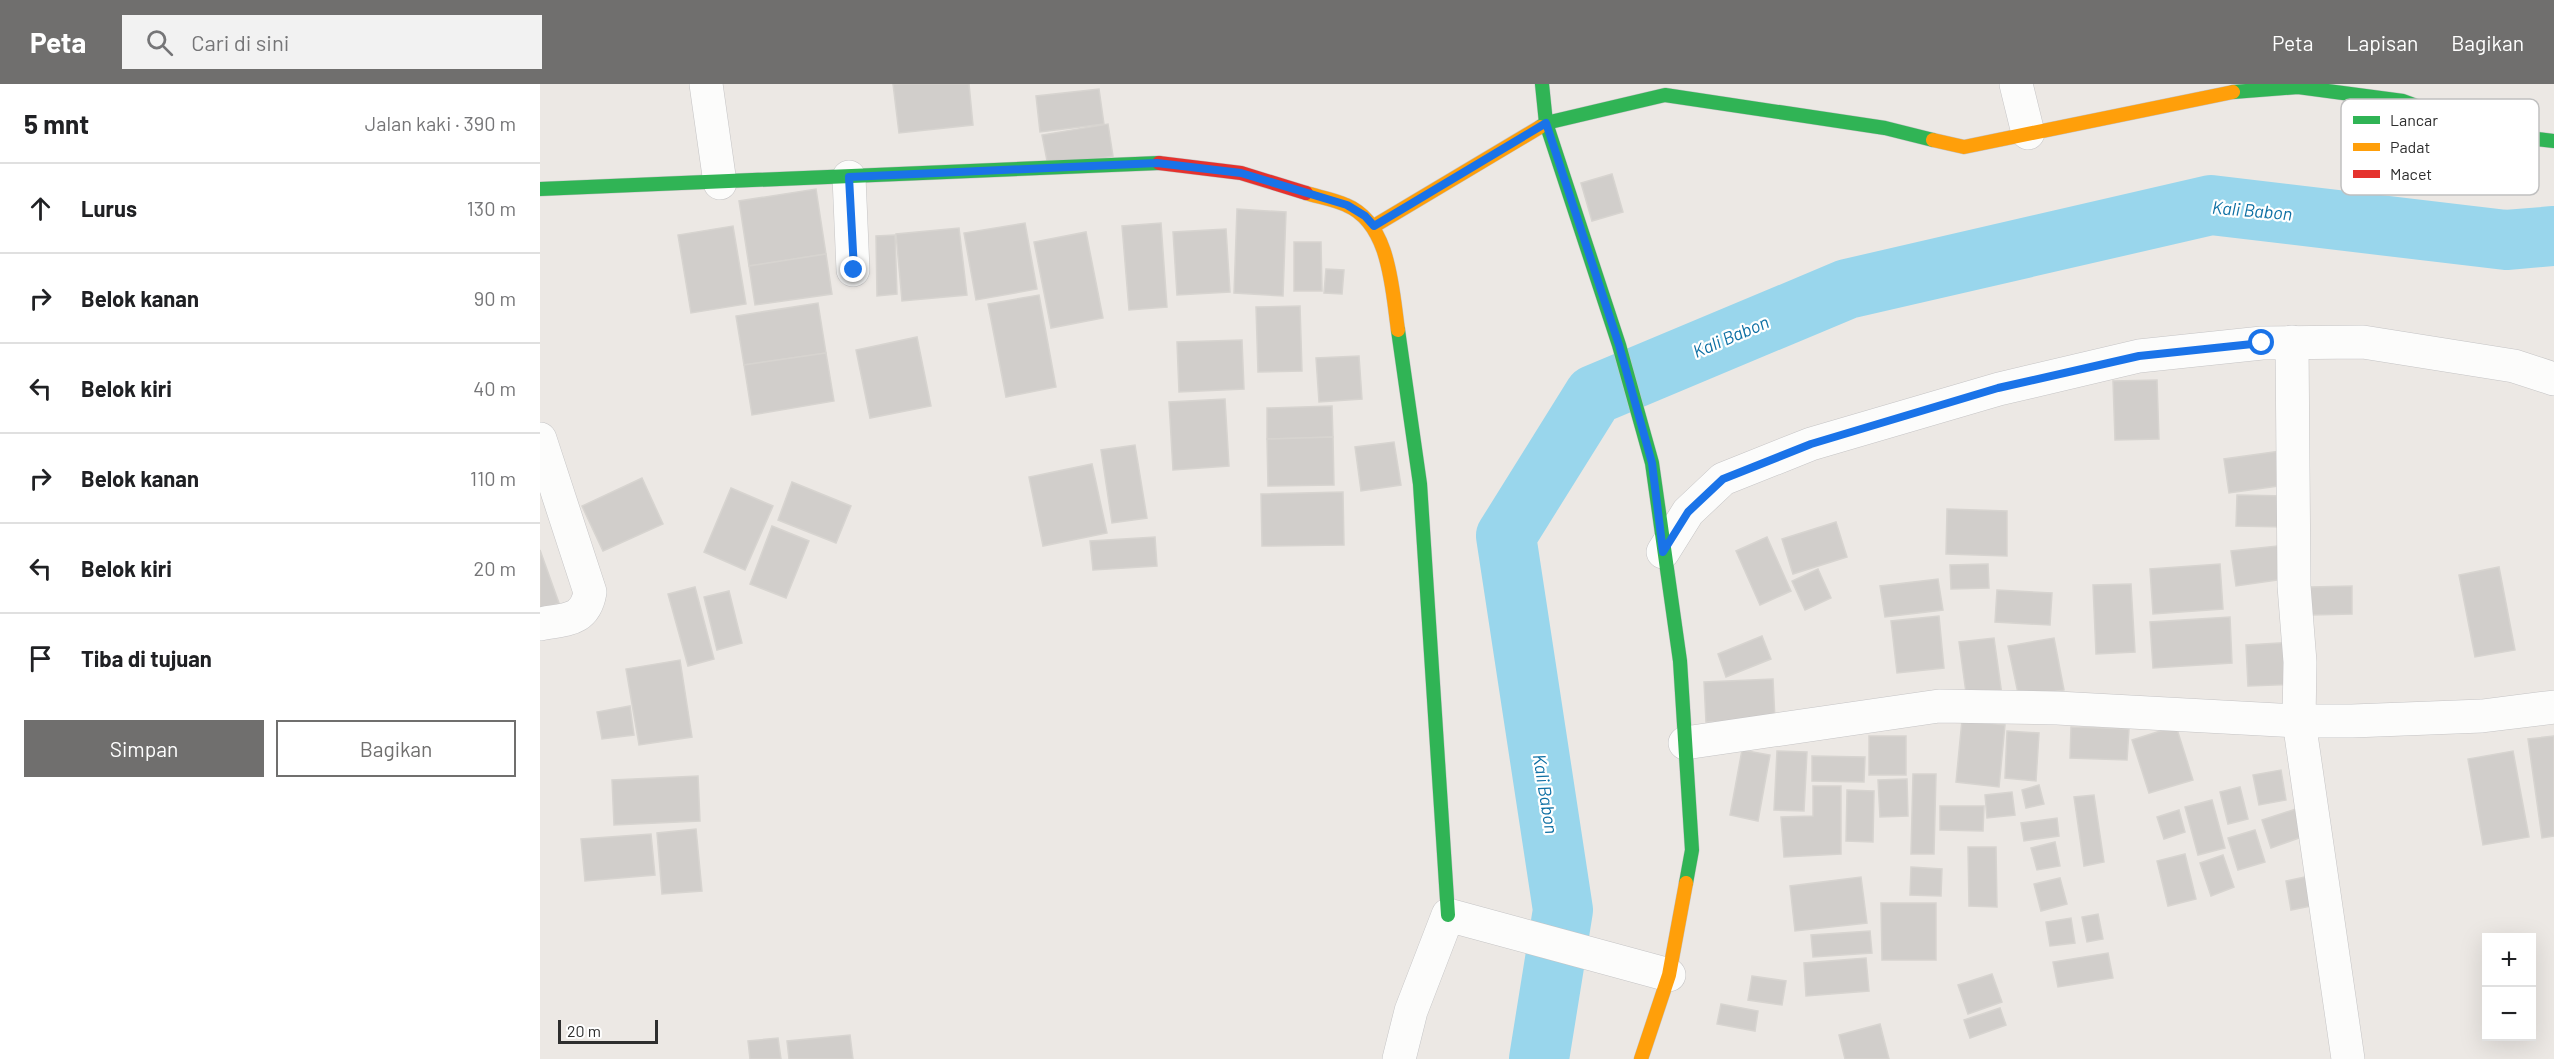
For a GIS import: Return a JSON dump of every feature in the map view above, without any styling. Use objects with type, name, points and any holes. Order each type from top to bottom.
[{"type":"street","points":[[706,84],[720,183]]},
{"type":"street","points":[[1542,84],[1546,123],[1619,345],[1652,463],[1680,661],[1692,850],[1654,970],[1641,1059]]},
{"type":"street","points":[[2016,84],[2028,133]]},
{"type":"street","points":[[1374,226],[1546,123],[1665,95],[1885,128],[1964,147],[2216,95],[2257,89],[2298,87],[2388,99]]},
{"type":"street","points":[[2539,139],[2554,141]]},
{"type":"street","points":[[540,189],[1157,163],[1241,173],[1347,205],[1365,216],[1374,226],[1390,273],[1420,484],[1460,918],[1411,1011],[1399,1059]]},
{"type":"street","points":[[849,177],[854,270]]},
{"type":"street","points":[[1663,552],[1688,512],[1723,479],[1811,444],[1998,388],[2139,356],[2292,342],[2363,342],[2514,366],[2554,379]]},
{"type":"street","points":[[2292,342],[2294,586],[2300,662],[2299,721],[2348,1059]]},
{"type":"street","points":[[540,439],[590,592],[584,612],[576,617],[540,624]]},
{"type":"street","points":[[1684,743],[1939,706],[2057,708],[2299,721],[2482,716],[2554,707]]},
{"type":"street","points":[[1460,918],[1654,970]]},
{"type":"building","points":[[893,84],[969,84],[973,125],[899,133]]},
{"type":"building","points":[[1099,89],[1104,124],[1040,132],[1036,96]]},
{"type":"building","points":[[1108,124],[1113,156],[1048,166],[1042,135]]},
{"type":"building","points":[[1612,174],[1623,212],[1592,221],[1581,183]]},
{"type":"building","points":[[816,189],[826,254],[749,266],[739,201]]},
{"type":"building","points":[[1237,209],[1286,212],[1283,296],[1234,293]]},
{"type":"building","points":[[1025,223],[1037,289],[976,300],[964,233]]},
{"type":"building","points":[[1161,223],[1167,307],[1129,310],[1122,226]]},
{"type":"building","points":[[733,226],[746,304],[691,313],[678,235]]},
{"type":"building","points":[[959,228],[967,295],[902,301],[896,234]]},
{"type":"building","points":[[1226,229],[1230,292],[1177,295],[1173,232]]},
{"type":"building","points":[[1086,232],[1103,318],[1051,328],[1034,242]]},
{"type":"building","points":[[895,235],[897,294],[877,296],[876,236]]},
{"type":"building","points":[[1294,242],[1321,242],[1322,291],[1294,291]]},
{"type":"building","points":[[826,254],[832,294],[755,305],[749,266]]},
{"type":"building","points":[[1326,269],[1344,270],[1342,294],[1324,293]]},
{"type":"building","points":[[1039,295],[1056,387],[1006,397],[988,304]]},
{"type":"building","points":[[818,303],[826,353],[744,365],[736,316]]},
{"type":"building","points":[[1300,306],[1302,371],[1258,372],[1256,307]]},
{"type":"building","points":[[917,337],[931,406],[870,418],[856,350]]},
{"type":"building","points":[[1242,340],[1244,389],[1179,392],[1177,342]]},
{"type":"building","points":[[826,353],[834,401],[752,415],[744,365]]},
{"type":"building","points":[[1359,356],[1362,399],[1319,402],[1316,358]]},
{"type":"building","points":[[2157,380],[2159,439],[2115,440],[2113,381]]},
{"type":"building","points":[[1225,399],[1229,466],[1173,470],[1169,402]]},
{"type":"building","points":[[1332,406],[1333,437],[1267,439],[1267,408]]},
{"type":"building","points":[[1333,437],[1334,485],[1268,486],[1267,439]]},
{"type":"building","points":[[1394,442],[1401,485],[1361,491],[1355,447]]},
{"type":"building","points":[[1135,445],[1147,518],[1112,523],[1101,450]]},
{"type":"building","points":[[2280,451],[2285,485],[2229,493],[2224,459]]},
{"type":"building","points":[[1092,464],[1107,533],[1043,546],[1029,477]]},
{"type":"building","points":[[642,478],[663,524],[603,551],[582,506]]},
{"type":"building","points":[[792,482],[851,506],[836,543],[778,520]]},
{"type":"building","points":[[731,488],[773,506],[745,570],[704,552]]},
{"type":"building","points":[[1343,492],[1344,545],[1262,546],[1261,494]]},
{"type":"building","points":[[2237,495],[2286,496],[2286,527],[2236,526]]},
{"type":"building","points":[[1947,509],[2007,511],[2007,556],[1946,554]]},
{"type":"building","points":[[1836,522],[1847,557],[1793,574],[1782,539]]},
{"type":"building","points":[[772,526],[809,541],[786,598],[750,584]]},
{"type":"building","points":[[1155,537],[1157,566],[1093,570],[1090,541]]},
{"type":"building","points":[[1767,537],[1791,591],[1760,605],[1736,551]]},
{"type":"building","points":[[2287,545],[2291,578],[2236,586],[2231,551]]},
{"type":"building","points":[[540,550],[559,603],[540,610]]},
{"type":"building","points":[[1988,564],[1989,588],[1951,589],[1950,565]]},
{"type":"building","points":[[2220,564],[2223,609],[2153,614],[2150,569]]},
{"type":"building","points":[[2499,567],[2515,650],[2475,657],[2459,575]]},
{"type":"building","points":[[1818,569],[1831,598],[1805,610],[1792,581]]},
{"type":"building","points":[[1938,579],[1943,610],[1885,617],[1880,586]]},
{"type":"building","points":[[2131,584],[2135,652],[2096,654],[2093,585]]},
{"type":"building","points":[[2352,586],[2352,614],[2311,615],[2311,587]]},
{"type":"building","points":[[695,587],[714,659],[688,666],[668,594]]},
{"type":"building","points":[[1997,590],[2052,593],[2050,625],[1995,622]]},
{"type":"building","points":[[729,591],[742,643],[717,650],[704,597]]},
{"type":"building","points":[[1939,616],[1944,668],[1897,673],[1891,621]]},
{"type":"building","points":[[2230,617],[2232,663],[2153,668],[2150,622]]},
{"type":"building","points":[[1762,636],[1771,659],[1726,677],[1718,654]]},
{"type":"building","points":[[1994,638],[2002,695],[1967,700],[1959,642]]},
{"type":"building","points":[[2054,638],[2064,690],[2019,698],[2008,646]]},
{"type":"building","points":[[2296,642],[2298,684],[2248,686],[2246,645]]},
{"type":"building","points":[[680,660],[692,737],[639,745],[626,669]]},
{"type":"building","points":[[1773,679],[1775,720],[1706,722],[1704,682]]},
{"type":"building","points":[[630,706],[634,735],[602,739],[597,712]]},
{"type":"building","points":[[1962,720],[2005,725],[1999,787],[1956,782]]},
{"type":"building","points":[[2176,726],[2193,780],[2149,793],[2132,740]]},
{"type":"building","points":[[2071,727],[2129,729],[2127,760],[2070,758]]},
{"type":"building","points":[[2007,731],[2039,733],[2036,781],[2005,778]]},
{"type":"building","points":[[1869,736],[1906,736],[1906,775],[1869,775]]},
{"type":"building","points":[[2554,736],[2554,836],[2542,838],[2528,739]]},
{"type":"building","points":[[1742,750],[1770,755],[1758,821],[1730,815]]},
{"type":"building","points":[[1777,751],[1807,752],[1804,811],[1774,810]]},
{"type":"building","points":[[2513,751],[2529,837],[2483,845],[2468,759]]},
{"type":"building","points":[[1812,756],[1865,757],[1864,782],[1812,781]]},
{"type":"building","points":[[2281,770],[2286,800],[2259,805],[2253,775]]},
{"type":"building","points":[[1913,774],[1936,774],[1934,854],[1911,854]]},
{"type":"building","points":[[698,776],[700,821],[614,825],[612,780]]},
{"type":"building","points":[[1907,779],[1908,816],[1880,817],[1878,780]]},
{"type":"building","points":[[2039,785],[2044,804],[2026,808],[2022,790]]},
{"type":"building","points":[[1813,786],[1841,786],[1841,854],[1784,857],[1781,817],[1813,816]]},
{"type":"building","points":[[2240,787],[2248,819],[2228,824],[2220,792]]},
{"type":"building","points":[[1847,790],[1874,791],[1873,842],[1846,841]]},
{"type":"building","points":[[2012,792],[2015,815],[1987,818],[1985,795]]},
{"type":"building","points":[[2094,795],[2104,862],[2084,866],[2074,797]]},
{"type":"building","points":[[2212,800],[2225,848],[2198,855],[2185,807]]},
{"type":"building","points":[[1940,806],[1984,806],[1983,831],[1940,830]]},
{"type":"building","points":[[2302,807],[2310,834],[2271,848],[2262,820]]},
{"type":"building","points":[[2179,810],[2185,832],[2164,839],[2157,817]]},
{"type":"building","points":[[2057,818],[2059,836],[2024,841],[2021,823]]},
{"type":"building","points":[[696,829],[702,891],[662,894],[657,833]]},
{"type":"building","points":[[2255,830],[2265,862],[2238,870],[2228,838]]},
{"type":"building","points":[[651,834],[655,875],[585,881],[581,839]]},
{"type":"building","points":[[2055,842],[2060,866],[2037,870],[2031,848]]},
{"type":"building","points":[[1968,847],[1996,847],[1997,907],[1969,906]]},
{"type":"building","points":[[2185,854],[2196,899],[2168,906],[2157,861]]},
{"type":"building","points":[[2223,855],[2234,887],[2211,896],[2200,863]]},
{"type":"building","points":[[1911,867],[1942,869],[1941,896],[1910,895]]},
{"type":"building","points":[[2310,876],[2316,905],[2291,910],[2286,881]]},
{"type":"building","points":[[1861,877],[1867,923],[1795,931],[1790,886]]},
{"type":"building","points":[[2060,878],[2067,904],[2041,911],[2034,884]]},
{"type":"building","points":[[1881,903],[1936,903],[1936,960],[1882,960]]},
{"type":"building","points":[[2098,914],[2103,939],[2087,942],[2082,917]]},
{"type":"building","points":[[2071,918],[2075,943],[2050,946],[2046,922]]},
{"type":"building","points":[[1870,931],[1872,953],[1813,957],[1811,935]]},
{"type":"building","points":[[2108,953],[2113,978],[2058,987],[2053,962]]},
{"type":"building","points":[[1866,958],[1869,991],[1806,996],[1804,963]]},
{"type":"building","points":[[1992,974],[2002,1002],[1968,1014],[1958,985]]},
{"type":"building","points":[[1752,976],[1786,981],[1782,1005],[1748,1000]]},
{"type":"building","points":[[1721,1004],[1758,1011],[1755,1031],[1717,1024]]},
{"type":"building","points":[[2000,1008],[2006,1025],[1970,1038],[1964,1020]]},
{"type":"building","points":[[1880,1024],[1889,1059],[1845,1059],[1839,1035]]},
{"type":"building","points":[[850,1035],[853,1059],[789,1059],[787,1041]]},
{"type":"building","points":[[778,1038],[781,1059],[750,1059],[748,1041]]},
{"type":"waterway","name":"Kali Babon","points":[[1539,1059],[1563,910],[1506,536],[1594,395],[1847,289],[2211,205],[2506,240],[2554,236]]},
{"type":"traffic: fast","points":[[1542,84],[1546,123],[1665,95],[1885,128],[1933,140]]},
{"type":"traffic: fast","points":[[2233,92],[2298,87],[2388,99]]},
{"type":"traffic: fast","points":[[1540,127],[1546,123],[1619,345],[1652,463],[1680,661],[1692,850],[1686,883]]},
{"type":"traffic: fast","points":[[2539,139],[2554,141]]},
{"type":"traffic: fast","points":[[540,189],[1159,163]]},
{"type":"traffic: fast","points":[[1398,330],[1420,484],[1448,915]]},
{"type":"traffic: slow","points":[[1933,140],[1964,147],[2233,92]]},
{"type":"traffic: slow","points":[[1374,226],[1540,127]]},
{"type":"traffic: slow","points":[[1306,193],[1346,205],[1361,214],[1372,226],[1380,242],[1391,277],[1398,330]]},
{"type":"traffic: slow","points":[[1641,1059],[1669,975],[1686,883]]},
{"type":"traffic: jam","points":[[1159,163],[1241,173],[1306,193]]},
{"type":"route","points":[[854,270],[849,177],[1157,163],[1241,173],[1347,205],[1365,216],[1374,226],[1546,123],[1619,345],[1652,463],[1663,552],[1688,512],[1723,479],[1811,444],[1998,388],[2139,356],[2262,343]]}]
